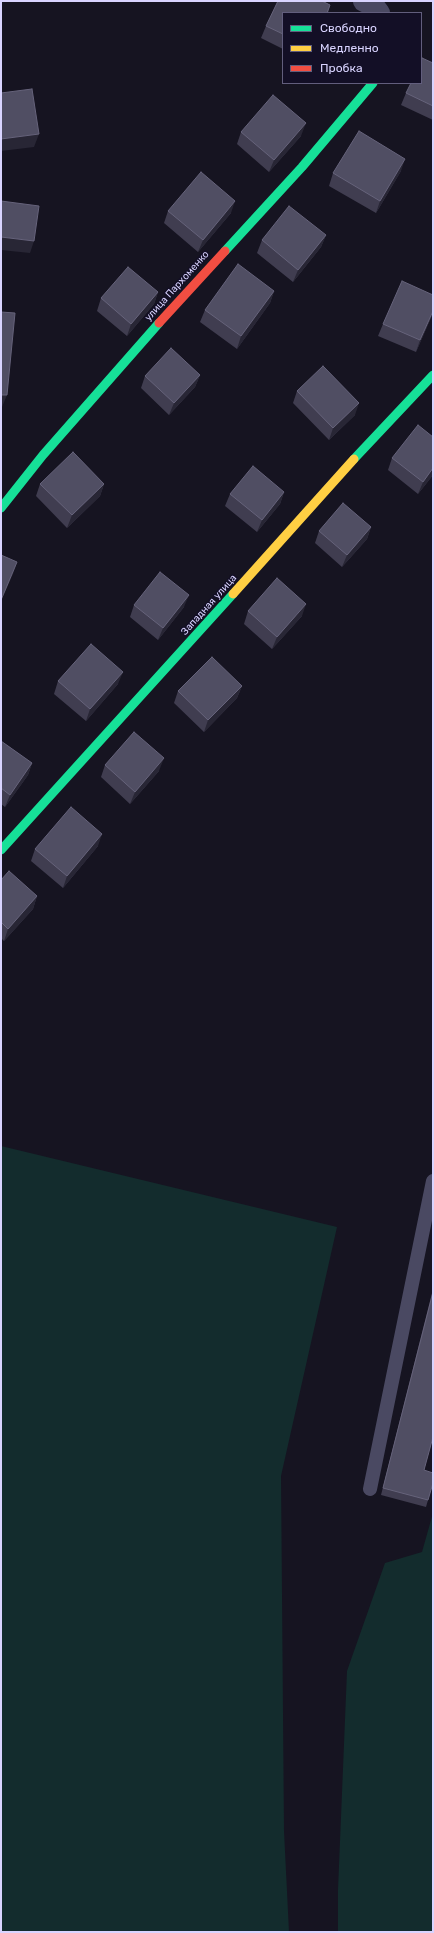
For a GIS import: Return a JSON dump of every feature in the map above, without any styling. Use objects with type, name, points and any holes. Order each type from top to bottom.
[{"type":"street","name":"улица Пархоменко","points":[[1,508],[43,455],[140,344],[302,167],[372,84]]},
{"type":"street","name":"Западная улица","points":[[1,850],[28,822],[338,477],[433,375]]},
{"type":"lane","points":[[370,1489],[433,1181]]},
{"type":"green space","points":[[1,1146],[337,1227],[281,1476],[284,1831],[289,1932],[1,1932]]},
{"type":"green space","points":[[433,1513],[433,1932],[338,1932],[338,1890],[347,1671],[385,1563],[422,1552]]},
{"type":"building","points":[[278,1],[322,1],[330,5],[327,12],[282,12],[282,34],[266,26]]},
{"type":"building","points":[[422,58],[433,63],[433,106],[406,93],[410,84],[422,84]]},
{"type":"building","points":[[32,89],[39,134],[1,139],[1,93]]},
{"type":"building","points":[[273,95],[306,123],[274,160],[241,132]]},
{"type":"building","points":[[359,131],[405,159],[380,201],[333,173]]},
{"type":"building","points":[[201,172],[235,201],[203,240],[168,211]]},
{"type":"building","points":[[1,201],[39,206],[34,241],[1,237]]},
{"type":"building","points":[[289,206],[326,235],[298,270],[262,240]]},
{"type":"building","points":[[238,264],[274,291],[241,336],[205,310]]},
{"type":"building","points":[[128,267],[158,292],[131,324],[101,298]]},
{"type":"building","points":[[402,281],[433,295],[433,311],[420,340],[383,324]]},
{"type":"building","points":[[1,312],[15,313],[7,395],[1,395]]},
{"type":"building","points":[[171,348],[200,375],[174,403],[145,376]]},
{"type":"building","points":[[323,366],[359,403],[333,428],[297,391]]},
{"type":"building","points":[[418,425],[433,437],[433,468],[423,482],[392,458]]},
{"type":"building","points":[[73,452],[104,484],[72,515],[40,484]]},
{"type":"building","points":[[253,466],[284,492],[262,520],[230,494]]},
{"type":"building","points":[[343,503],[371,527],[347,555],[319,531]]},
{"type":"building","points":[[1,555],[17,562],[1,600]]},
{"type":"building","points":[[160,572],[189,595],[163,628],[134,605]]},
{"type":"building","points":[[277,578],[306,604],[277,637],[248,611]]},
{"type":"building","points":[[91,644],[123,672],[90,709],[58,681]]},
{"type":"building","points":[[212,657],[242,686],[208,720],[178,691]]},
{"type":"building","points":[[134,732],[164,758],[135,792],[105,765]]},
{"type":"building","points":[[1,741],[32,763],[10,795],[1,788]]},
{"type":"building","points":[[71,807],[102,834],[67,876],[35,849]]},
{"type":"building","points":[[9,871],[37,896],[8,929],[1,922],[1,880]]},
{"type":"building","points":[[433,1292],[433,1437],[424,1470],[433,1473],[433,1483],[428,1500],[383,1488]]},
{"type":"traffic: fast","points":[[225,251],[302,167],[372,84]]},
{"type":"traffic: fast","points":[[1,508],[43,455],[159,323]]},
{"type":"traffic: fast","points":[[354,459],[433,375]]},
{"type":"traffic: fast","points":[[1,850],[233,594]]},
{"type":"traffic: slow","points":[[233,594],[354,459]]},
{"type":"traffic: jam","points":[[159,323],[225,251]]}]
